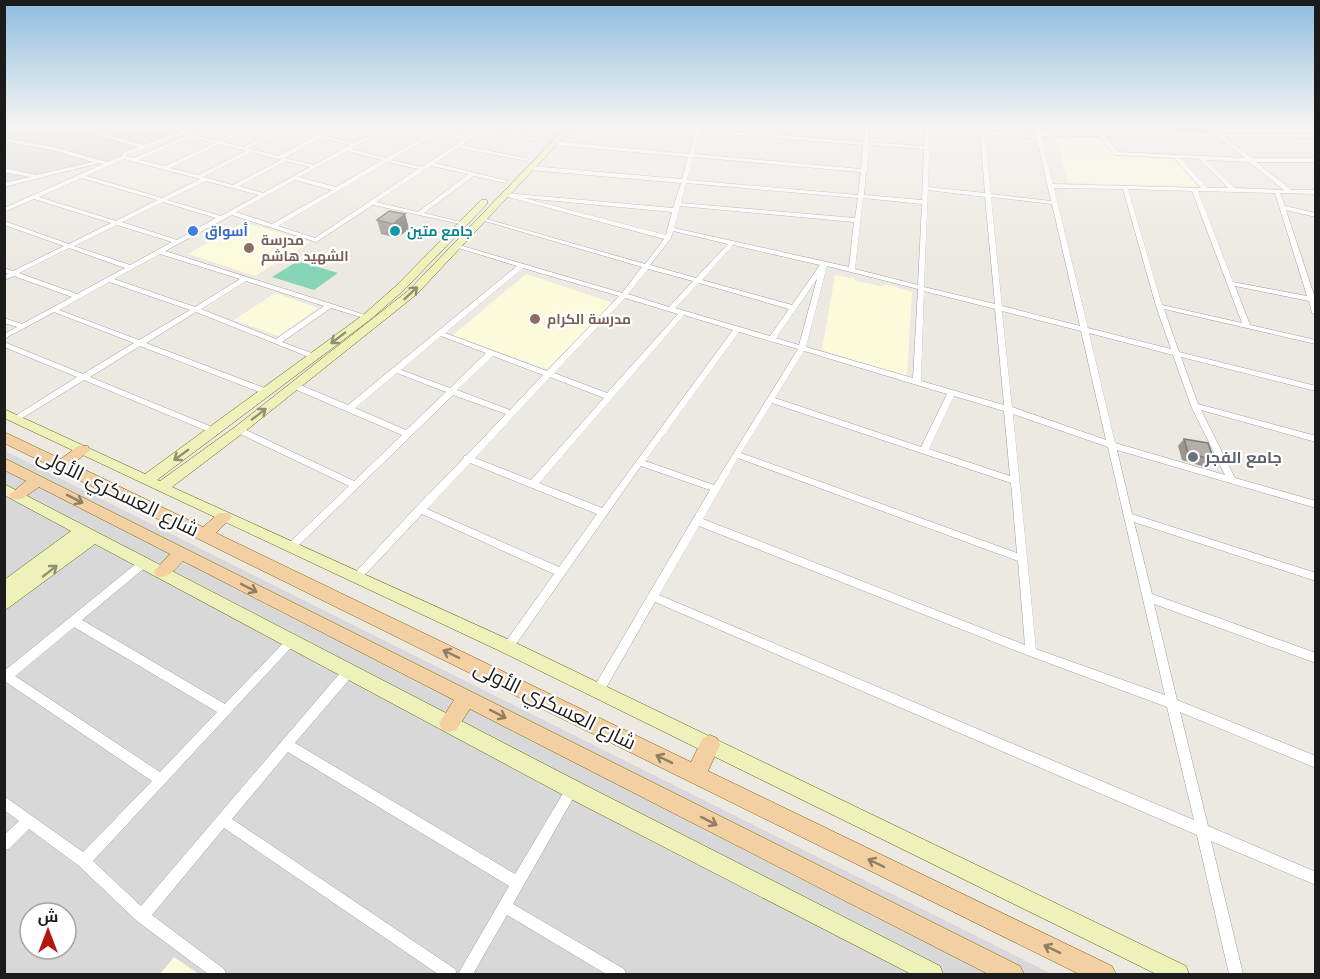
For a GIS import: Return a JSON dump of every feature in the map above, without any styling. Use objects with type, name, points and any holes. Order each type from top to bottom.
[{"type":"main road","points":[[154,483],[199,442],[367,317],[400,288],[505,180],[519,170]]},
{"type":"main road","points":[[154,483],[212,449],[239,430],[413,292],[504,195],[523,170]]},
{"type":"main road","points":[[10,416],[508,647],[1178,975]]},
{"type":"main road","name":"شارع العسكري الأولى","points":[[4,437],[1104,975]]},
{"type":"main road","points":[[199,442],[212,449]]},
{"type":"main road","points":[[62,465],[83,450]]},
{"type":"main road","name":"شارع العسكري الأولى","points":[[4,463],[1012,975]]},
{"type":"main road","points":[[11,492],[38,480]]},
{"type":"main road","points":[[11,492],[572,789],[932,975]]},
{"type":"main road","points":[[110,516],[132,499]]},
{"type":"main road","points":[[204,535],[224,517]]},
{"type":"main road","points":[[4,589],[89,533]]},
{"type":"main road","points":[[4,605],[89,533]]},
{"type":"main road","points":[[162,571],[182,553]]},
{"type":"main road","points":[[449,723],[467,698]]},
{"type":"main road","points":[[696,774],[710,745]]},
{"type":"street","points":[[4,170],[37,177]]},
{"type":"street","points":[[4,185],[67,170]]},
{"type":"street","points":[[4,210],[95,170]]},
{"type":"street","points":[[172,170],[264,195]]},
{"type":"street","points":[[4,278],[162,200],[215,170]]},
{"type":"street","points":[[233,187],[263,170]]},
{"type":"street","points":[[4,337],[309,170]]},
{"type":"street","points":[[273,226],[371,170]]},
{"type":"street","points":[[232,213],[316,240],[422,170]]},
{"type":"street","points":[[455,170],[505,180]]},
{"type":"street","points":[[586,170],[684,181],[924,202]]},
{"type":"street","points":[[357,576],[623,296],[668,238],[687,170]]},
{"type":"street","points":[[851,170],[865,171],[856,220],[852,270]]},
{"type":"street","points":[[917,383],[926,170]]},
{"type":"street","points":[[986,170],[1031,652]]},
{"type":"street","points":[[1047,170],[1236,975]]},
{"type":"street","points":[[1188,170],[1206,190]]},
{"type":"street","points":[[1213,170],[1233,190]]},
{"type":"street","points":[[1263,170],[1291,192]]},
{"type":"street","points":[[419,214],[473,174]]},
{"type":"street","points":[[82,176],[222,218]]},
{"type":"street","points":[[295,178],[336,189]]},
{"type":"street","points":[[1051,186],[1316,192]]},
{"type":"street","points":[[1125,188],[1159,306],[1195,406],[1232,480]]},
{"type":"street","points":[[925,189],[1054,203]]},
{"type":"street","points":[[1194,189],[1247,326]]},
{"type":"street","points":[[1277,191],[1316,313]]},
{"type":"street","points":[[504,195],[856,220]]},
{"type":"street","points":[[504,195],[668,238]]},
{"type":"street","points":[[35,197],[178,242]]},
{"type":"street","points":[[372,203],[463,224]]},
{"type":"street","points":[[1282,207],[1316,215]]},
{"type":"street","points":[[481,219],[793,308]]},
{"type":"street","points":[[7,226],[69,245],[131,268]]},
{"type":"street","points":[[670,229],[852,270],[1316,389]]},
{"type":"street","points":[[670,310],[732,243]]},
{"type":"street","points":[[457,246],[1008,409],[1111,444],[1316,505]]},
{"type":"street","points":[[160,252],[367,317]]},
{"type":"street","points":[[771,340],[824,264]]},
{"type":"street","points":[[598,691],[736,454],[802,349],[824,264]]},
{"type":"street","points":[[349,409],[522,265]]},
{"type":"street","points":[[4,270],[78,297]]},
{"type":"street","points":[[10,416],[83,377],[245,279]]},
{"type":"street","points":[[109,280],[195,309],[314,357]]},
{"type":"street","points":[[1230,283],[1311,299]]},
{"type":"street","points":[[277,342],[330,305]]},
{"type":"street","points":[[1159,306],[1316,342]]},
{"type":"street","points":[[54,310],[267,392]]},
{"type":"street","points":[[532,485],[682,314]]},
{"type":"street","points":[[4,320],[23,327]]},
{"type":"street","points":[[508,647],[639,462],[737,330]]},
{"type":"street","points":[[440,333],[490,354],[548,373],[609,397]]},
{"type":"street","points":[[4,344],[214,431]]},
{"type":"street","points":[[292,546],[490,354]]},
{"type":"street","points":[[395,370],[510,413]]},
{"type":"street","points":[[295,386],[408,434]]},
{"type":"street","points":[[924,450],[951,393]]},
{"type":"street","points":[[770,399],[1015,480]]},
{"type":"street","points":[[1195,406],[1316,439]]},
{"type":"street","points":[[239,430],[355,485]]},
{"type":"street","points":[[736,454],[1022,559]]},
{"type":"street","points":[[467,458],[603,512]]},
{"type":"street","points":[[639,462],[716,489]]},
{"type":"street","points":[[419,509],[560,572]]},
{"type":"street","points":[[1128,516],[1316,577]]},
{"type":"street","points":[[698,521],[1031,652],[1172,703],[1316,762]]},
{"type":"street","points":[[145,561],[5,677],[160,780]]},
{"type":"street","points":[[652,596],[1316,879]]},
{"type":"street","points":[[1147,597],[1316,658]]},
{"type":"street","points":[[74,621],[225,710]]},
{"type":"street","points":[[84,861],[293,640]]},
{"type":"street","points":[[142,916],[350,670]]},
{"type":"street","points":[[287,745],[517,883]]},
{"type":"street","points":[[465,975],[572,789]]},
{"type":"street","points":[[4,802],[84,861],[142,916],[219,975]]},
{"type":"street","points":[[4,844],[29,820]]},
{"type":"street","points":[[223,820],[450,975]]},
{"type":"street","points":[[504,906],[619,975]]},
{"type":"shaded area","points":[[5,170],[76,170],[5,186]]},
{"type":"shaded area","points":[[1065,170],[1183,170],[1198,186],[1068,183]]},
{"type":"shaded area","name":"مدرسة الشهيد هاشم","points":[[244,222],[310,242],[255,276],[188,254]]},
{"type":"shaded area","name":"مدرسة الكرام","points":[[526,274],[613,303],[547,369],[453,335]]},
{"type":"shaded area","points":[[835,275],[880,286],[886,284],[912,292],[907,375],[900,375],[822,350]]},
{"type":"shaded area","points":[[275,293],[318,308],[278,336],[234,320]]},
{"type":"shaded area","points":[[5,451],[1052,974],[5,974]]},
{"type":"shaded area","points":[[174,957],[199,974],[160,974]]},
{"type":"green space","points":[[298,261],[338,273],[314,290],[272,277]]},
{"type":"building","points":[[389,211],[405,214],[393,224],[377,220]]},
{"type":"building","points":[[1184,439],[1208,443],[1214,460],[1188,453]]},
{"type":"place","name":"أسواق","points":[[193,231]]},
{"type":"place","name":"جامع متين","points":[[395,231]]},
{"type":"place","name":"مدرسة الشهيد هاشم","points":[[249,248]]},
{"type":"place","name":"مدرسة الكرام","points":[[535,319]]},
{"type":"place","name":"جامع الفجر","points":[[1193,457]]}]
